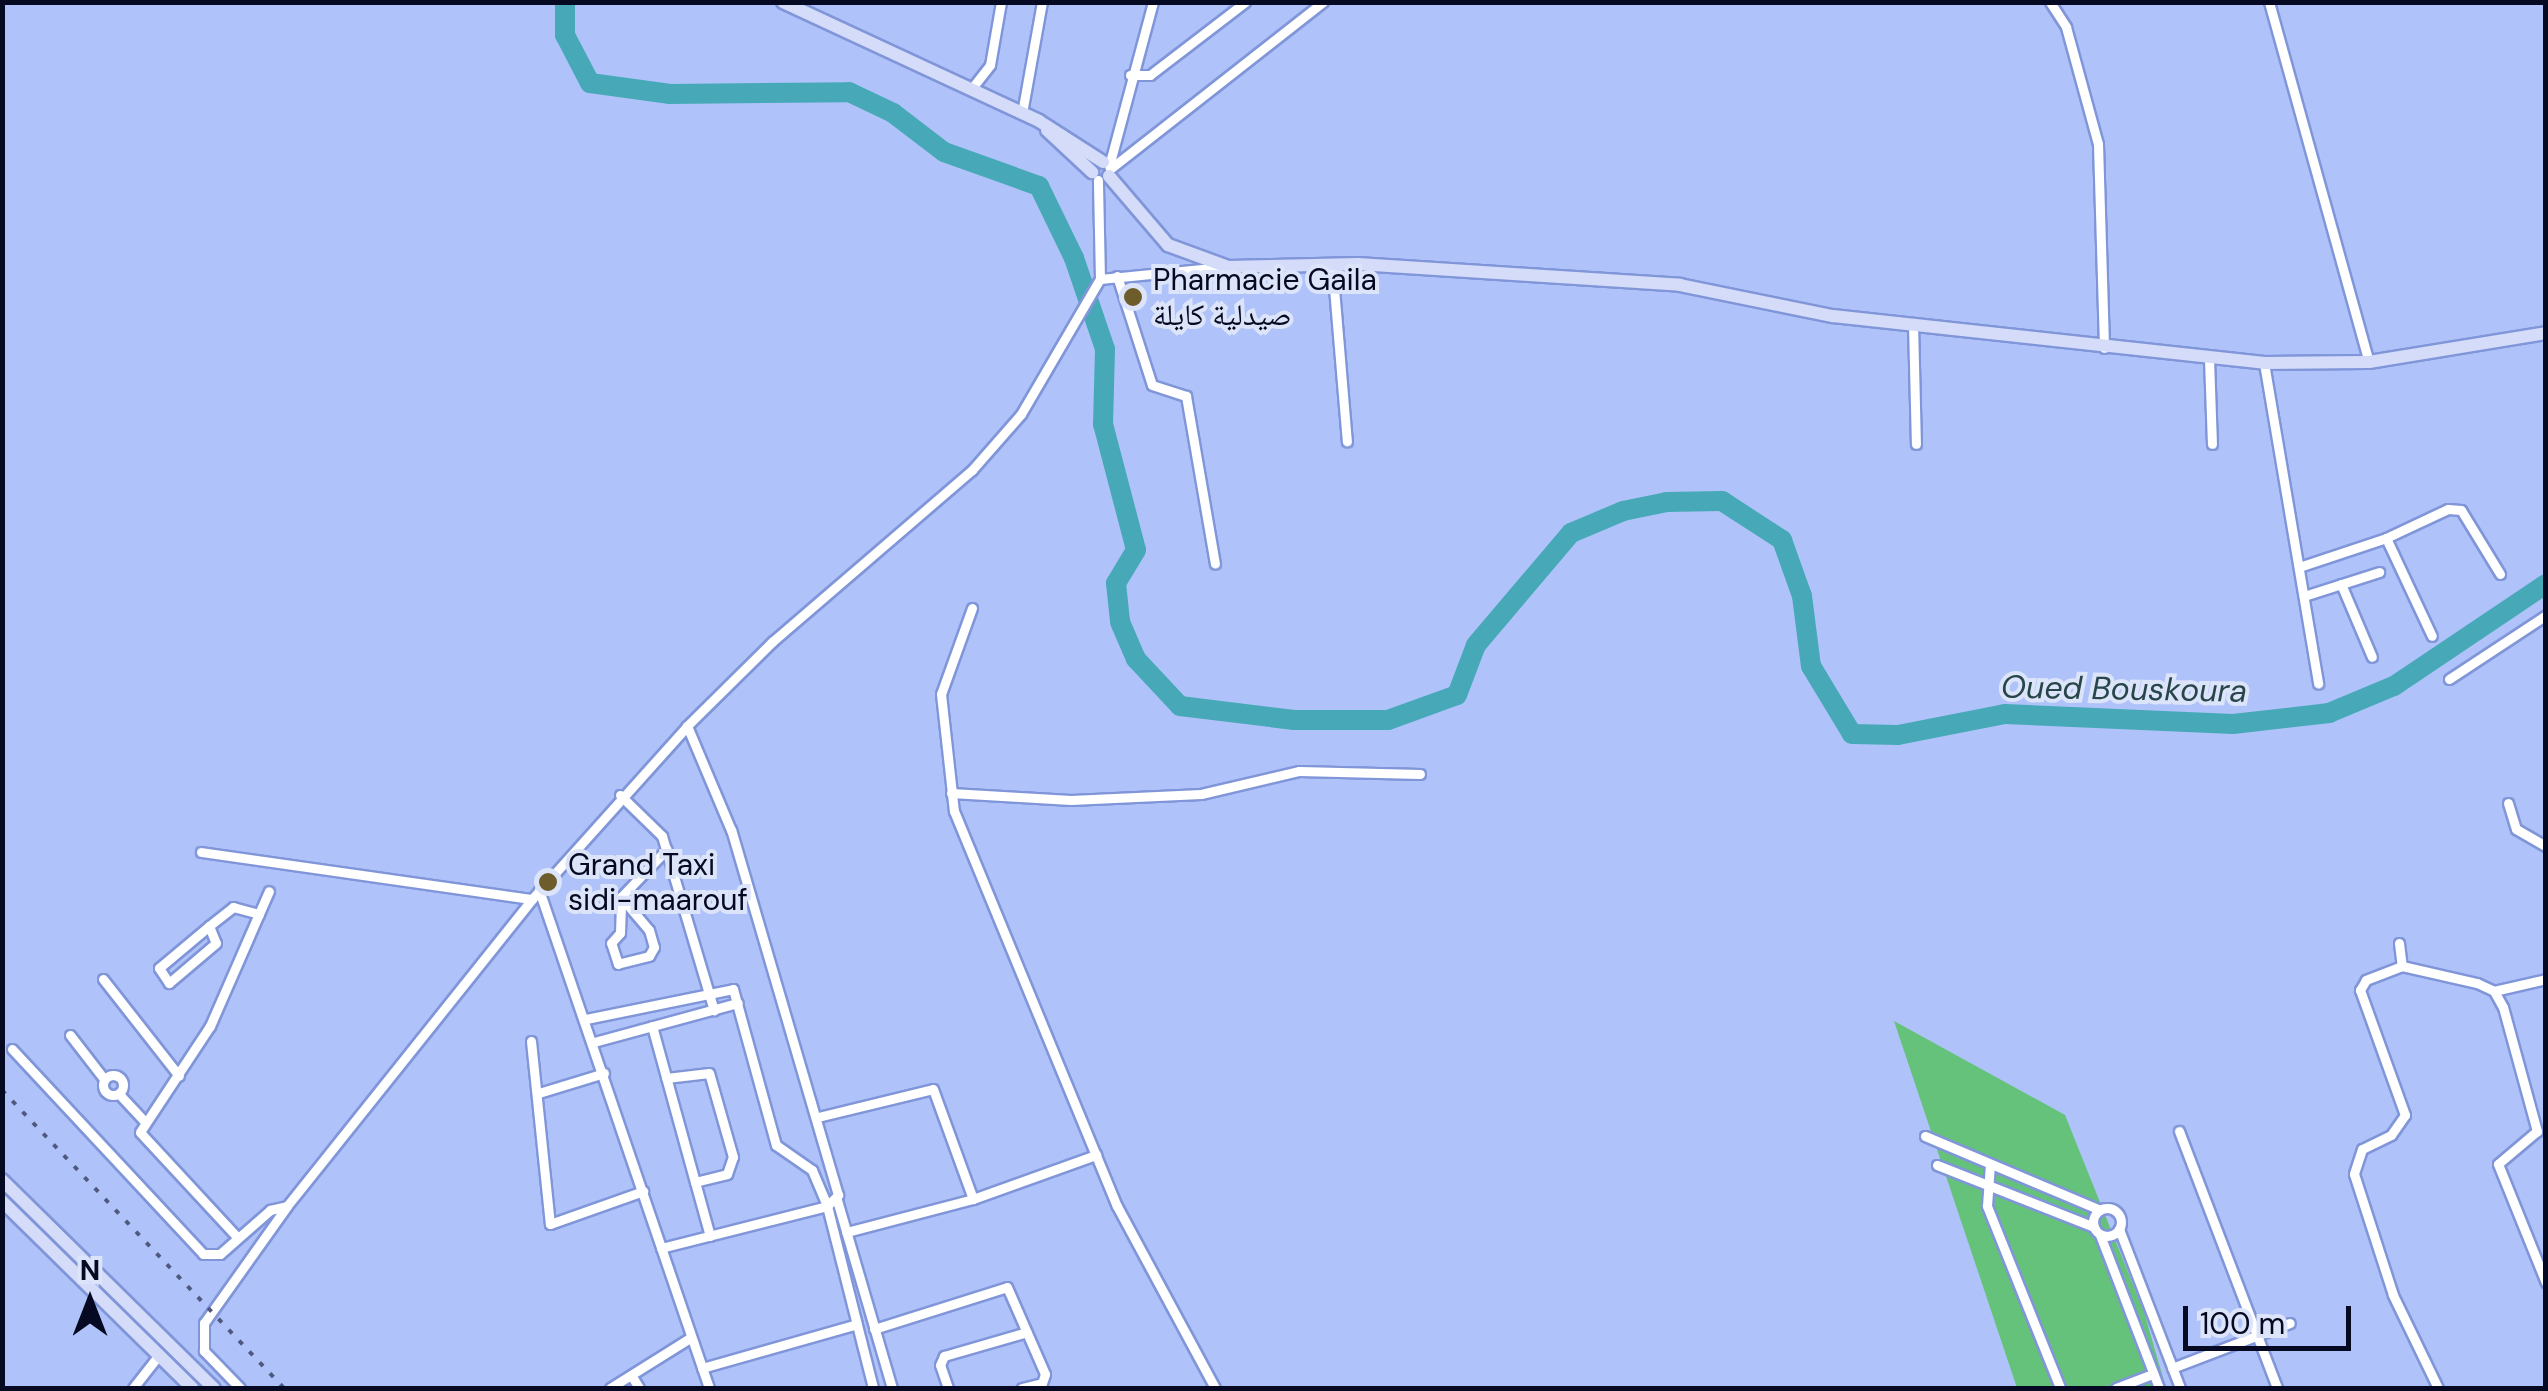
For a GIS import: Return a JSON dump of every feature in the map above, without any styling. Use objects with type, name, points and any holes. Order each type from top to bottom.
[{"type":"street","points":[[783,2],[1039,121],[1103,171],[1168,245],[1228,267]]},
{"type":"street","points":[[972,88],[990,64],[1001,2]]},
{"type":"street","points":[[1022,113],[1042,2]]},
{"type":"street","points":[[240,1388],[204,1351],[202,1328],[287,1206],[536,894],[620,795],[688,726],[772,642],[996,447],[1031,398],[1074,315],[1100,278],[1103,171],[1152,2]]},
{"type":"street","points":[[1130,74],[1150,74],[1245,2]]},
{"type":"street","points":[[1103,171],[1322,2]]},
{"type":"street","points":[[2050,2],[2066,27],[2098,144],[2104,348]]},
{"type":"street","points":[[2269,2],[2369,362]]},
{"type":"street","points":[[1100,278],[1228,267],[1332,264],[1680,284],[1816,313],[2264,363],[2369,362],[2546,333]]},
{"type":"street","points":[[1332,264],[1346,442]]},
{"type":"street","points":[[1116,276],[1152,385],[1186,396],[1215,564]]},
{"type":"street","points":[[1913,324],[1916,444]]},
{"type":"street","points":[[2209,359],[2212,444]]},
{"type":"street","points":[[2264,363],[2318,682]]},
{"type":"street","points":[[2300,567],[2386,538],[2448,509],[2460,510],[2500,574]]},
{"type":"street","points":[[2386,538],[2432,636]]},
{"type":"street","points":[[2304,596],[2378,572]]},
{"type":"street","points":[[2341,584],[2372,657]]},
{"type":"street","points":[[972,608],[941,694],[951,793],[966,847],[1096,1156],[1216,1388]]},
{"type":"street","points":[[2449,680],[2542,617],[2546,629]]},
{"type":"street","points":[[688,726],[714,780],[818,1118],[837,1200],[892,1388]]},
{"type":"street","points":[[951,793],[1071,800],[1201,794],[1300,771],[1420,774]]},
{"type":"street","points":[[620,795],[656,826],[667,848],[714,1010]]},
{"type":"street","points":[[2508,803],[2516,830],[2546,846]]},
{"type":"street","points":[[621,897],[650,930],[654,947],[650,956],[618,964],[611,943],[620,934],[621,897],[667,848]]},
{"type":"street","points":[[201,852],[536,894]]},
{"type":"street","points":[[238,1238],[142,1141],[145,1122],[179,1076],[222,1001],[269,892]]},
{"type":"street","points":[[536,894],[594,1042],[709,1388]]},
{"type":"street","points":[[209,926],[216,943],[168,983],[158,968],[209,926],[233,907],[259,914]]},
{"type":"street","points":[[2399,943],[2402,966]]},
{"type":"street","points":[[2438,1388],[2392,1295],[2354,1174],[2362,1149],[2392,1135],[2405,1115],[2360,990],[2366,980],[2402,966],[2443,971],[2494,991],[2546,979]]},
{"type":"street","points":[[103,978],[179,1076]]},
{"type":"street","points":[[586,1020],[730,986],[776,1145],[812,1170],[827,1206],[873,1388]]},
{"type":"street","points":[[2494,991],[2536,1121],[2533,1140]]},
{"type":"street","points":[[594,1042],[738,1003]]},
{"type":"street","points":[[652,1026],[710,1236]]},
{"type":"street","points":[[70,1035],[104,1079],[114,1074],[124,1086],[119,1094],[145,1122]]},
{"type":"street","points":[[530,1040],[550,1224],[643,1192]]},
{"type":"street","points":[[12,1049],[203,1254],[220,1254],[270,1210],[287,1206]]},
{"type":"street","points":[[538,1093],[604,1073]]},
{"type":"street","points":[[666,1078],[709,1073],[733,1157],[726,1174],[694,1182]]},
{"type":"street","points":[[818,1118],[933,1089],[973,1198]]},
{"type":"street","points":[[2179,1131],[2277,1388]]},
{"type":"street","points":[[1925,1136],[2100,1210],[2115,1210],[2180,1388]]},
{"type":"street","points":[[2546,1139],[2533,1140],[2503,1154],[2498,1164],[2546,1284]]},
{"type":"street","points":[[1960,1174],[1968,1154]]},
{"type":"street","points":[[846,1232],[973,1198],[1096,1156]]},
{"type":"street","points":[[1990,1164],[1988,1206],[2060,1388]]},
{"type":"street","points":[[1936,1165],[2097,1231],[2120,1228]]},
{"type":"street","points":[[2,1180],[214,1388]]},
{"type":"street","points":[[662,1248],[827,1206],[837,1200]]},
{"type":"street","points":[[2,1201],[192,1388]]},
{"type":"street","points":[[2100,1210],[2097,1231],[2159,1388]]},
{"type":"street","points":[[837,1246],[850,1244]]},
{"type":"street","points":[[874,1329],[1001,1286],[1010,1292],[1046,1380],[1022,1388]]},
{"type":"street","points":[[2172,1368],[2290,1323]]},
{"type":"street","points":[[702,1368],[857,1324]]},
{"type":"street","points":[[948,1388],[940,1365],[944,1356],[1027,1332]]},
{"type":"street","points":[[610,1388],[690,1338]]},
{"type":"street","points":[[133,1388],[158,1356]]},
{"type":"street","points":[[2116,1388],[2153,1374]]},
{"type":"street","points":[[630,1375],[639,1388]]},
{"type":"green space","points":[[1894,1021],[2065,1115],[2144,1312],[2166,1388],[2017,1388]]},
{"type":"waterway","name":"Oued Bouskoura","points":[[565,2],[565,35],[590,83],[670,94],[849,92],[893,113],[944,152],[1039,186],[1074,258],[1105,349],[1103,424],[1136,550],[1116,583],[1120,622],[1136,659],[1180,706],[1294,720],[1388,720],[1457,695],[1476,645],[1571,533],[1623,511],[1667,502],[1722,501],[1782,540],[1802,596],[1811,666],[1852,734],[1898,735],[2005,714],[2233,724],[2329,713],[2394,686],[2546,584]]},
{"type":"railway","points":[[2,1090],[284,1388]]},
{"type":"place","name":"Pharmacie Gaila صيدلية كايلة","points":[[1133,297]]},
{"type":"place","name":"Grand Taxi sidi-maarouf","points":[[548,882]]}]
